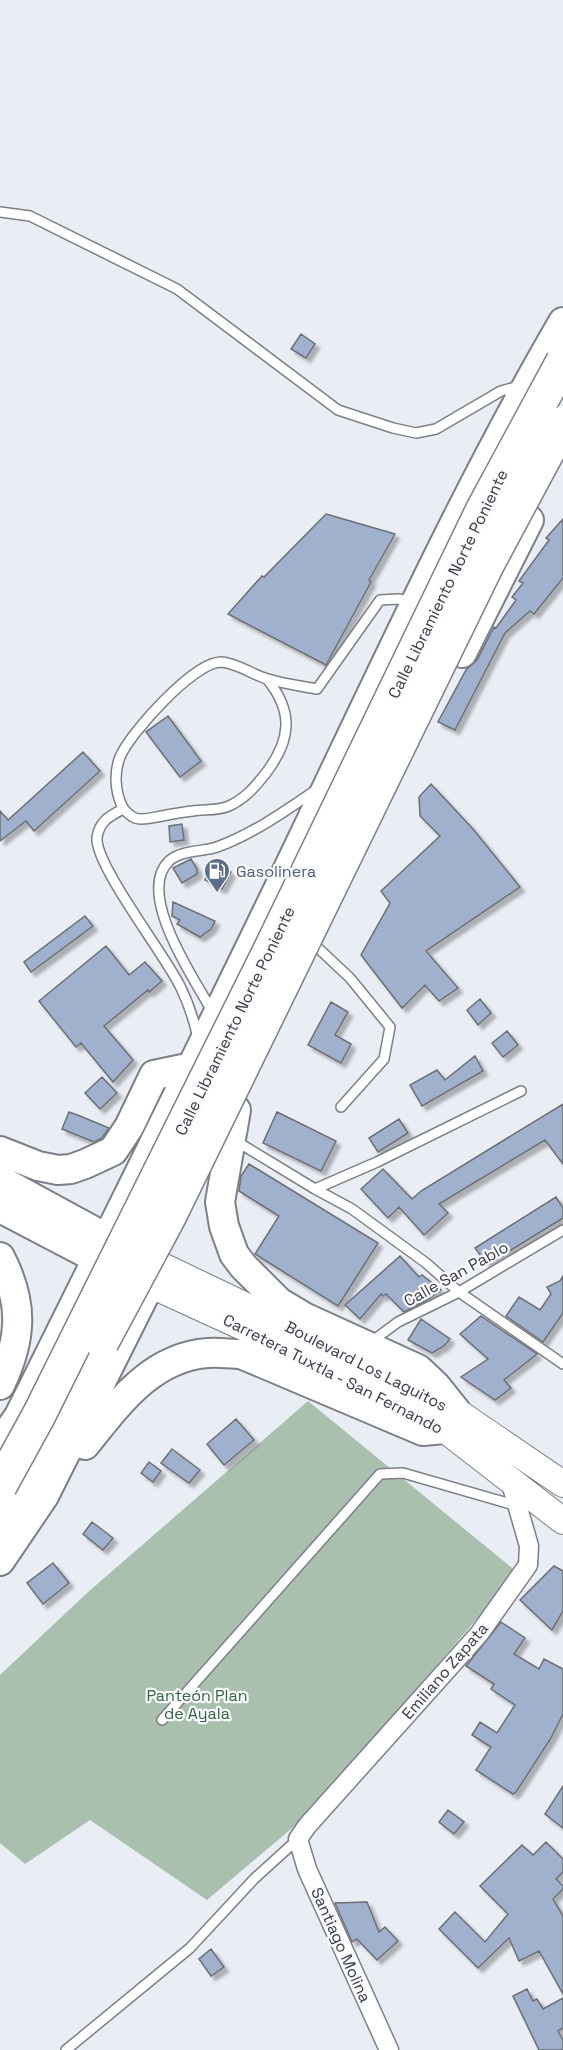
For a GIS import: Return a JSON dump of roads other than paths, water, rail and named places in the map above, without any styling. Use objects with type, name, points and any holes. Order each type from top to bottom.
[{"type":"highway","name":"Calle Libramiento Norte Poniente","points":[[0,1486],[39,1416],[259,973],[483,509],[563,361]]},
{"type":"highway","name":"Calle Libramiento Norte Poniente","points":[[0,1530],[43,1461],[102,1342],[169,1217],[487,565],[563,423]]},
{"type":"main road","name":"Calle Libramiento Norte Poniente","points":[[0,1443],[19,1416],[217,1019],[415,601],[527,384],[563,322]]},
{"type":"main road","points":[[44,1496],[546,484],[563,454]]},
{"type":"main road","points":[[0,1151],[38,1166],[58,1170],[71,1169],[113,1151],[129,1126],[154,1075],[196,1058]]},
{"type":"main road","points":[[0,1561],[44,1496],[132,1389],[160,1367],[184,1357],[209,1352],[241,1354],[423,1431],[450,1420],[436,1386],[418,1369],[366,1347],[304,1317],[279,1302],[261,1286],[234,1254],[224,1226],[220,1202],[236,1110]]},
{"type":"main road","points":[[0,1180],[102,1249]]},
{"type":"main road","points":[[0,1208],[102,1249],[155,1275]]},
{"type":"main road","points":[[0,1257],[10,1276],[17,1307],[17,1338],[10,1365],[0,1385]]},
{"type":"main road","name":"Boulevard Los Laguitos","points":[[155,1275],[340,1350],[450,1420],[563,1484]]},
{"type":"main road","name":"Carretera Tuxtla - San Fernando","points":[[450,1420],[510,1479],[563,1521]]},
{"type":"street","name":"Emiliano Zapata","points":[[298,1839],[307,1826],[479,1634],[528,1565],[529,1546],[510,1479]]},
{"type":"street","name":"Santiago Molina","points":[[298,1839],[307,1869],[388,2050]]},
{"type":"lane","points":[[0,212],[30,216],[177,289],[338,410],[393,428],[416,433],[436,429],[501,391],[527,384]]},
{"type":"lane","points":[[267,679],[279,693],[286,713],[286,733],[279,756],[250,794],[226,808],[148,819],[135,818],[123,808],[115,789],[119,758],[133,736],[173,692],[199,671],[219,662],[243,668],[267,679],[317,689],[380,600],[415,601]]},
{"type":"lane","points":[[217,1019],[171,937],[163,917],[158,891],[165,865],[177,856],[216,847],[272,820],[331,780]]},
{"type":"lane","points":[[123,808],[106,818],[100,827],[97,839],[100,854],[106,868],[181,986],[195,1025],[196,1058]]},
{"type":"lane","points":[[317,947],[350,978],[390,1028],[384,1059],[341,1107]]},
{"type":"lane","points":[[315,1189],[377,1162],[521,1091]]},
{"type":"lane","points":[[231,1138],[352,1209],[426,1263],[459,1292],[563,1364]]},
{"type":"lane","name":"Calle San Pablo","points":[[366,1347],[398,1322],[459,1292],[563,1230]]},
{"type":"lane","points":[[162,1720],[380,1474],[403,1473],[518,1506]]},
{"type":"lane","points":[[66,2050],[190,1948],[254,1880],[298,1839]]},
{"type":"place","name":"Gasolinera","points":[[217,894]]},
{"type":"park label","name":"Panteón Plan de Ayala","points":[[197,1704]]}]
